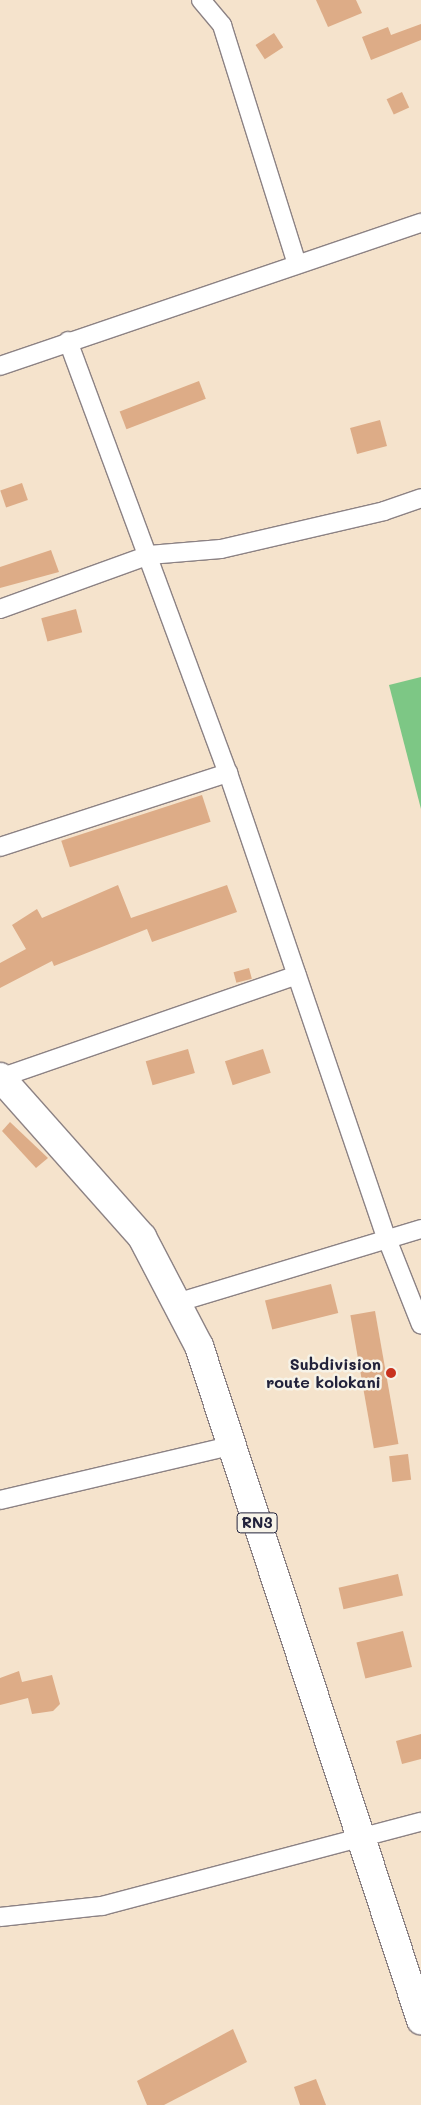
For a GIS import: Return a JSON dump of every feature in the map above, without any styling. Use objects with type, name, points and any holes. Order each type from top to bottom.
[{"type":"highway","name":"RN3","points":[[0,1078],[142,1238],[198,1346],[421,2020]]},
{"type":"street","points":[[201,0],[222,25],[296,264]]},
{"type":"street","points":[[0,366],[68,340],[421,223]]},
{"type":"street","points":[[68,340],[228,772],[386,1239],[421,1325]]},
{"type":"street","points":[[0,609],[149,555],[221,550],[421,498]]},
{"type":"street","points":[[0,847],[228,772]]},
{"type":"street","points":[[0,1078],[297,975]]},
{"type":"street","points":[[176,1303],[421,1229]]},
{"type":"street","points":[[0,1500],[231,1446]]},
{"type":"street","points":[[0,1917],[102,1906],[421,1822]]},
{"type":"green space","points":[[421,677],[421,809],[389,685]]},
{"type":"building","points":[[316,0],[356,0],[362,13],[328,27]]},
{"type":"building","points":[[421,24],[421,40],[371,60],[362,37],[388,27],[391,35]]},
{"type":"building","points":[[274,33],[283,47],[265,59],[256,45]]},
{"type":"building","points":[[402,92],[409,107],[394,115],[387,99]]},
{"type":"building","points":[[199,381],[206,399],[126,429],[120,411]]},
{"type":"building","points":[[380,420],[387,446],[357,454],[350,428]]},
{"type":"building","points":[[22,483],[28,500],[6,508],[0,490]]},
{"type":"building","points":[[51,550],[59,572],[0,588],[0,567]]},
{"type":"building","points":[[76,609],[82,632],[47,641],[41,618]]},
{"type":"building","points":[[202,795],[211,822],[70,867],[61,841]]},
{"type":"building","points":[[118,885],[131,918],[227,885],[237,912],[152,942],[147,929],[54,966],[52,961],[0,988],[0,963],[26,949],[12,925],[37,909],[42,918]]},
{"type":"building","points":[[249,968],[252,979],[236,983],[234,972]]},
{"type":"building","points":[[188,1049],[195,1073],[153,1085],[146,1061]]},
{"type":"building","points":[[263,1049],[271,1073],[233,1085],[225,1061]]},
{"type":"building","points":[[10,1122],[48,1158],[36,1168],[2,1131]]},
{"type":"building","points":[[331,1284],[338,1313],[272,1330],[265,1300]]},
{"type":"building","points":[[375,1311],[398,1444],[374,1448],[350,1315]]},
{"type":"building","points":[[408,1454],[411,1480],[392,1482],[389,1456]]},
{"type":"building","points":[[398,1574],[403,1595],[344,1609],[339,1588]]},
{"type":"building","points":[[403,1631],[412,1667],[365,1679],[356,1643]]},
{"type":"building","points":[[19,1671],[22,1682],[52,1675],[60,1704],[53,1711],[32,1714],[28,1698],[0,1705],[0,1678]]},
{"type":"building","points":[[421,1734],[421,1759],[402,1764],[396,1741]]},
{"type":"building","points":[[233,2029],[247,2062],[164,2105],[147,2105],[137,2081]]},
{"type":"building","points":[[316,2079],[326,2105],[300,2105],[294,2087]]},
{"type":"place","name":"Subdivision route kolokani","points":[[391,1373]]}]
